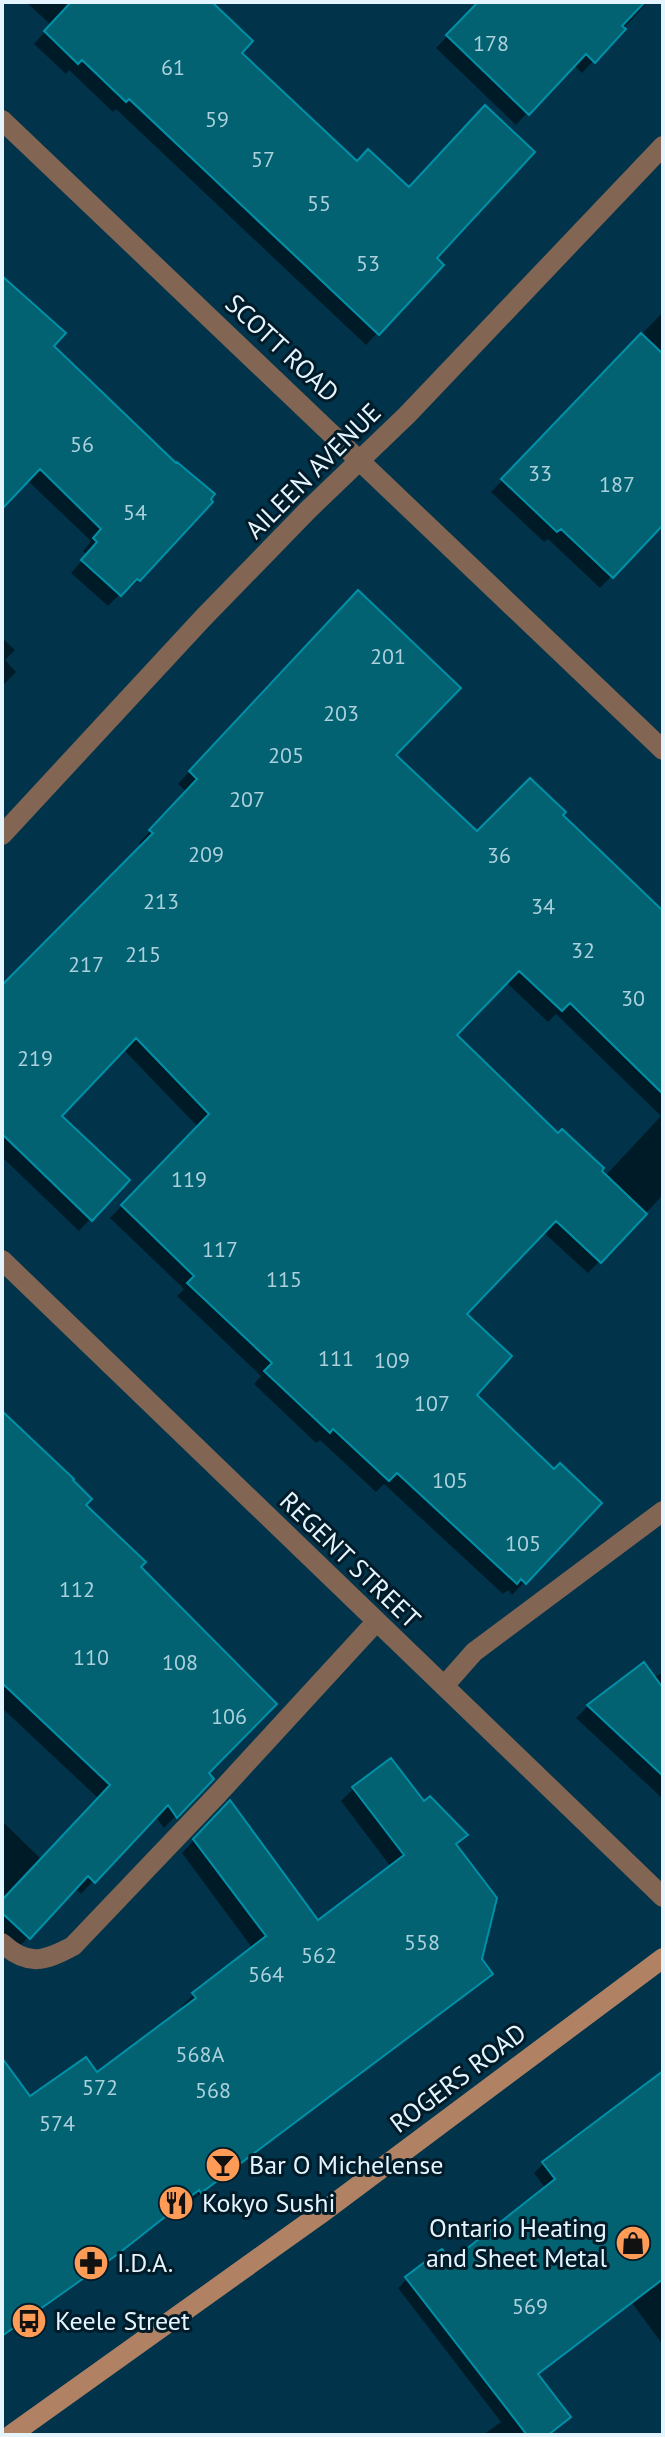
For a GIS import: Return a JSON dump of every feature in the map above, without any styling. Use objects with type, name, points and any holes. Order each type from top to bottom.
[{"type":"main road","name":"ROGERS ROAD","points":[[11,2435],[323,2212],[663,1958]]},
{"type":"street","name":"SCOTT ROAD","points":[[2,120],[663,750]]},
{"type":"street","name":"AILEEN AVENUE","points":[[2,835],[203,618],[407,415],[663,146]]},
{"type":"street","name":"REGENT STREET","points":[[2,1260],[663,1897]]},
{"type":"street","points":[[444,1686],[474,1652],[663,1511]]},
{"type":"street","points":[[2,1943],[30,1960],[50,1959],[73,1946],[376,1622]]},
{"type":"building","points":[[71,2],[212,2],[253,41],[242,53],[357,161],[368,149],[409,187],[485,105],[535,152],[437,258],[444,265],[379,335],[129,99],[126,102],[82,60],[78,64],[44,31]]},
{"type":"building","points":[[478,2],[645,2],[622,26],[626,29],[595,63],[586,54],[529,115],[446,35]]},
{"type":"building","points":[[2,276],[66,333],[54,346],[176,463],[215,494],[211,499],[213,502],[140,581],[137,579],[121,596],[81,560],[97,542],[93,538],[101,529],[40,469],[2,509]]},
{"type":"building","points":[[641,333],[663,354],[663,525],[613,578],[561,529],[557,532],[501,479]]},
{"type":"building","points":[[358,590],[461,688],[396,755],[477,831],[530,778],[566,812],[563,815],[663,911],[663,1094],[570,1003],[562,1011],[519,971],[457,1035],[558,1133],[562,1129],[604,1168],[602,1171],[647,1214],[601,1263],[556,1221],[467,1314],[512,1356],[477,1395],[554,1469],[560,1463],[602,1503],[526,1584],[521,1579],[517,1584],[397,1473],[389,1481],[333,1429],[330,1433],[264,1371],[272,1363],[187,1283],[194,1276],[121,1205],[209,1114],[136,1038],[62,1116],[130,1180],[92,1221],[2,1134],[2,985],[153,833],[149,830],[197,779],[189,771]]},
{"type":"building","points":[[2,1411],[74,1479],[92,1499],[86,1505],[146,1562],[141,1567],[277,1704],[209,1773],[214,1779],[177,1818],[168,1805],[95,1883],[88,1876],[30,1939],[2,1913],[2,1900],[110,1785],[2,1683]]},
{"type":"building","points":[[644,1662],[663,1688],[663,1776],[587,1705]]},
{"type":"building","points":[[391,1758],[424,1801],[430,1796],[468,1835],[456,1844],[497,1898],[482,1959],[493,1974],[201,2193],[199,2190],[118,2254],[2,2336],[2,2058],[30,2096],[86,2057],[97,2072],[196,1998],[192,1993],[266,1936],[193,1839],[230,1800],[318,1920],[404,1855],[352,1787]]},
{"type":"building","points":[[663,2071],[663,2279],[538,2374],[571,2417],[548,2435],[527,2435],[405,2277],[442,2249],[451,2261],[555,2179],[542,2162]]},
{"type":"place","name":"Bar O Michelense","points":[[223,2165]]},
{"type":"place","name":"Kokyo Sushi","points":[[176,2203]]},
{"type":"place","name":"Ontario Heating and Sheet Metal","points":[[633,2243]]},
{"type":"place","name":"I.D.A.","points":[[91,2263]]},
{"type":"place","name":"Keele Street","points":[[29,2321]]}]
